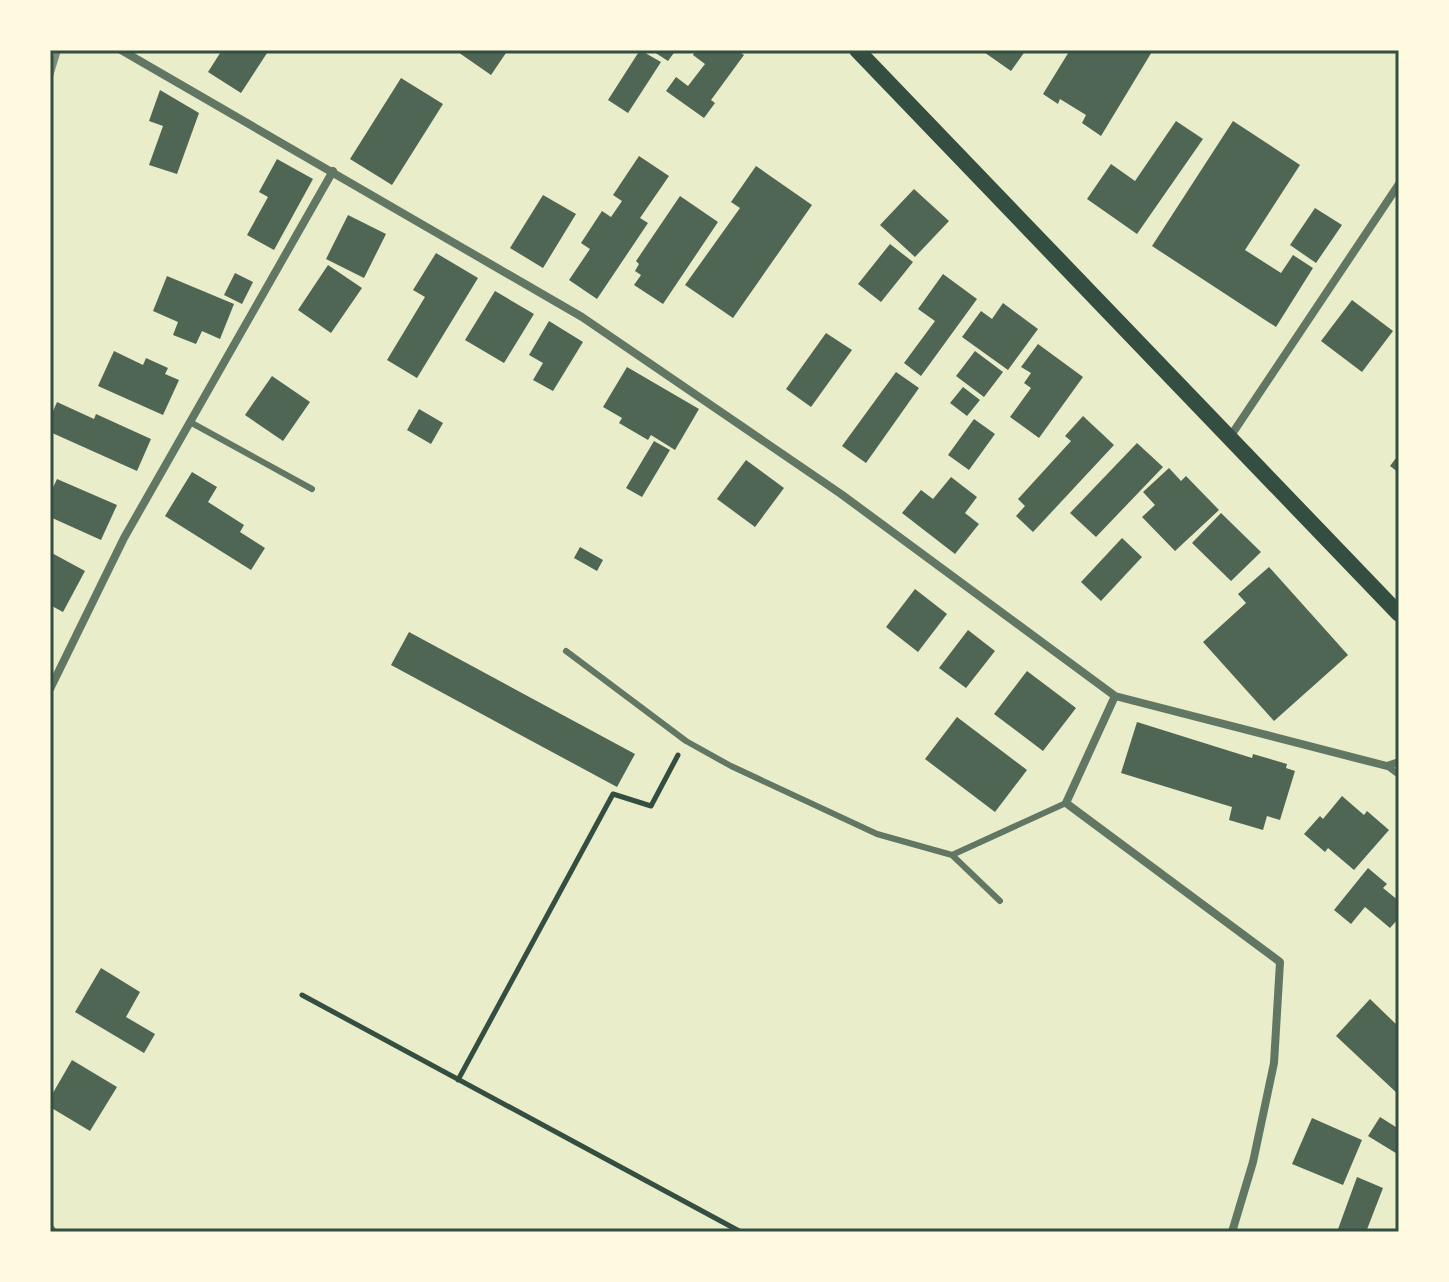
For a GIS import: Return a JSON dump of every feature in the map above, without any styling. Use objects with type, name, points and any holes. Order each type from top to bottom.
[{"type":"main road","points":[[857,50],[1228,440],[1399,614]]},
{"type":"street","points":[[121,50],[582,317],[841,494],[1115,696],[1387,766],[1399,762]]},
{"type":"street","points":[[50,689],[124,538],[333,171]]},
{"type":"street","points":[[1228,440],[1399,184]]},
{"type":"street","points":[[1115,696],[1066,803],[1280,962],[1274,1063],[1253,1162],[1232,1232]]},
{"type":"lane","points":[[190,422],[312,489]]},
{"type":"lane","points":[[566,651],[686,741],[731,766],[877,834],[952,855],[1000,901]]},
{"type":"lane","points":[[1387,766],[1399,775]]},
{"type":"lane","points":[[952,855],[1066,803]]},
{"type":"path","points":[[458,1080],[613,794],[651,806],[686,741]]},
{"type":"path","points":[[302,995],[741,1232]]},
{"type":"building","points":[[222,50],[269,50],[241,93],[208,72]]},
{"type":"building","points":[[455,50],[508,50],[491,75]]},
{"type":"building","points":[[640,50],[661,62],[628,113],[608,100]]},
{"type":"building","points":[[651,50],[676,50],[668,61]]},
{"type":"building","points":[[696,50],[737,50],[744,55],[711,100],[715,103],[704,118],[666,91],[676,77],[688,86],[705,64],[693,55]]},
{"type":"building","points":[[981,50],[1026,50],[1011,71]]},
{"type":"building","points":[[1070,50],[1153,50],[1101,136],[1082,123],[1086,115],[1060,99],[1058,104],[1043,94]]},
{"type":"building","points":[[401,78],[443,104],[392,185],[350,159]]},
{"type":"building","points":[[160,90],[199,113],[177,174],[149,165],[163,126],[149,121]]},
{"type":"building","points":[[1176,121],[1203,139],[1137,234],[1087,199],[1111,164],[1135,181]]},
{"type":"building","points":[[1233,121],[1300,165],[1245,250],[1281,273],[1293,255],[1313,268],[1276,327],[1152,246]]},
{"type":"building","points":[[639,156],[669,176],[640,218],[648,223],[597,299],[569,280],[590,249],[581,243],[602,211],[611,217],[622,201],[613,195]]},
{"type":"building","points":[[277,159],[313,179],[274,250],[247,235],[268,197],[259,192]]},
{"type":"building","points":[[756,166],[812,205],[733,318],[685,285],[740,208],[731,202]]},
{"type":"building","points":[[914,189],[949,221],[915,257],[880,225]]},
{"type":"building","points":[[543,195],[576,214],[543,268],[510,248]]},
{"type":"building","points":[[680,196],[718,222],[663,304],[634,285],[641,275],[635,271],[639,264],[636,261]]},
{"type":"building","points":[[1315,208],[1342,225],[1316,263],[1290,245]]},
{"type":"building","points":[[348,215],[386,234],[364,278],[326,259]]},
{"type":"building","points":[[890,244],[913,262],[881,302],[858,284]]},
{"type":"building","points":[[436,253],[478,278],[417,378],[387,360],[425,297],[413,290]]},
{"type":"building","points":[[328,265],[362,288],[331,333],[298,310]]},
{"type":"building","points":[[235,273],[253,282],[242,304],[224,295]]},
{"type":"building","points":[[943,274],[977,299],[921,376],[904,363],[935,321],[918,309]]},
{"type":"building","points":[[167,276],[234,304],[220,339],[202,331],[196,344],[173,335],[178,322],[153,311]]},
{"type":"building","points":[[495,291],[534,314],[504,363],[465,340]]},
{"type":"building","points":[[1352,300],[1393,331],[1362,372],[1321,341]]},
{"type":"building","points":[[1003,303],[1038,329],[1008,370],[962,337],[981,311],[992,319]]},
{"type":"building","points":[[549,321],[583,342],[553,391],[533,380],[543,363],[529,355]]},
{"type":"building","points":[[826,333],[852,350],[811,407],[786,389]]},
{"type":"building","points":[[1038,344],[1083,377],[1039,438],[1010,417],[1031,388],[1024,383],[1031,373],[1021,367]]},
{"type":"building","points":[[114,351],[143,365],[146,358],[168,368],[165,374],[179,380],[163,415],[98,386]]},
{"type":"building","points":[[975,351],[1003,372],[984,397],[956,376]]},
{"type":"building","points":[[627,367],[699,409],[675,450],[651,435],[648,440],[619,423],[622,418],[603,407]]},
{"type":"building","points":[[896,372],[919,388],[866,463],[842,446]]},
{"type":"building","points":[[272,376],[310,402],[283,441],[245,415]]},
{"type":"building","points":[[963,387],[980,400],[967,416],[950,403]]},
{"type":"building","points":[[57,402],[94,419],[96,414],[151,439],[137,471],[50,432],[50,418]]},
{"type":"building","points":[[419,409],[443,423],[431,444],[407,430]]},
{"type":"building","points":[[1083,416],[1114,445],[1033,532],[1016,516],[1025,506],[1018,499],[1071,441],[1065,436]]},
{"type":"building","points":[[974,419],[995,434],[969,470],[948,455]]},
{"type":"building","points":[[654,441],[670,450],[642,497],[626,488]]},
{"type":"building","points":[[1137,443],[1163,467],[1096,537],[1070,513]]},
{"type":"building","points":[[1399,454],[1399,473],[1390,466]]},
{"type":"building","points":[[746,460],[784,488],[755,527],[717,499]]},
{"type":"building","points":[[1169,468],[1181,481],[1186,476],[1219,510],[1175,551],[1142,517],[1155,505],[1143,492]]},
{"type":"building","points":[[192,472],[217,487],[208,502],[244,525],[240,532],[265,548],[251,570],[165,516]]},
{"type":"building","points":[[951,477],[977,497],[965,513],[979,524],[955,554],[902,513],[921,490],[933,499]]},
{"type":"building","points":[[57,479],[117,505],[101,540],[50,517],[50,494]]},
{"type":"building","points":[[1221,513],[1261,552],[1231,581],[1192,543]]},
{"type":"building","points":[[1122,538],[1142,557],[1101,601],[1081,582]]},
{"type":"building","points":[[580,547],[603,560],[597,571],[574,558]]},
{"type":"building","points":[[50,552],[85,571],[63,612],[50,605]]},
{"type":"building","points":[[1269,567],[1348,655],[1274,721],[1203,642],[1246,603],[1238,594]]},
{"type":"building","points":[[915,589],[947,614],[918,652],[886,627]]},
{"type":"building","points":[[968,630],[995,651],[966,688],[939,668]]},
{"type":"building","points":[[409,632],[635,754],[617,787],[391,665]]},
{"type":"building","points":[[1027,671],[1076,708],[1043,751],[994,714]]},
{"type":"building","points":[[957,717],[1027,770],[995,812],[925,759]]},
{"type":"building","points":[[1137,722],[1252,758],[1253,754],[1287,764],[1286,768],[1295,771],[1280,820],[1267,816],[1263,830],[1229,820],[1232,807],[1121,773]]},
{"type":"building","points":[[1342,796],[1364,815],[1367,811],[1389,830],[1354,870],[1328,848],[1325,852],[1304,834],[1320,816],[1323,819]]},
{"type":"building","points":[[1368,868],[1387,884],[1383,888],[1399,901],[1399,918],[1390,928],[1365,907],[1351,924],[1334,910]]},
{"type":"building","points":[[101,968],[140,992],[126,1017],[155,1034],[144,1053],[75,1012]]},
{"type":"building","points":[[1370,999],[1399,1027],[1399,1095],[1336,1036]]},
{"type":"building","points":[[72,1060],[117,1087],[90,1131],[50,1107],[50,1098]]},
{"type":"building","points":[[1380,1117],[1399,1129],[1399,1155],[1368,1136]]},
{"type":"building","points":[[1312,1118],[1362,1140],[1343,1185],[1292,1164]]},
{"type":"building","points":[[1357,1177],[1383,1188],[1366,1232],[1337,1232]]},
{"type":"railway","points":[[50,76],[58,50]]}]
